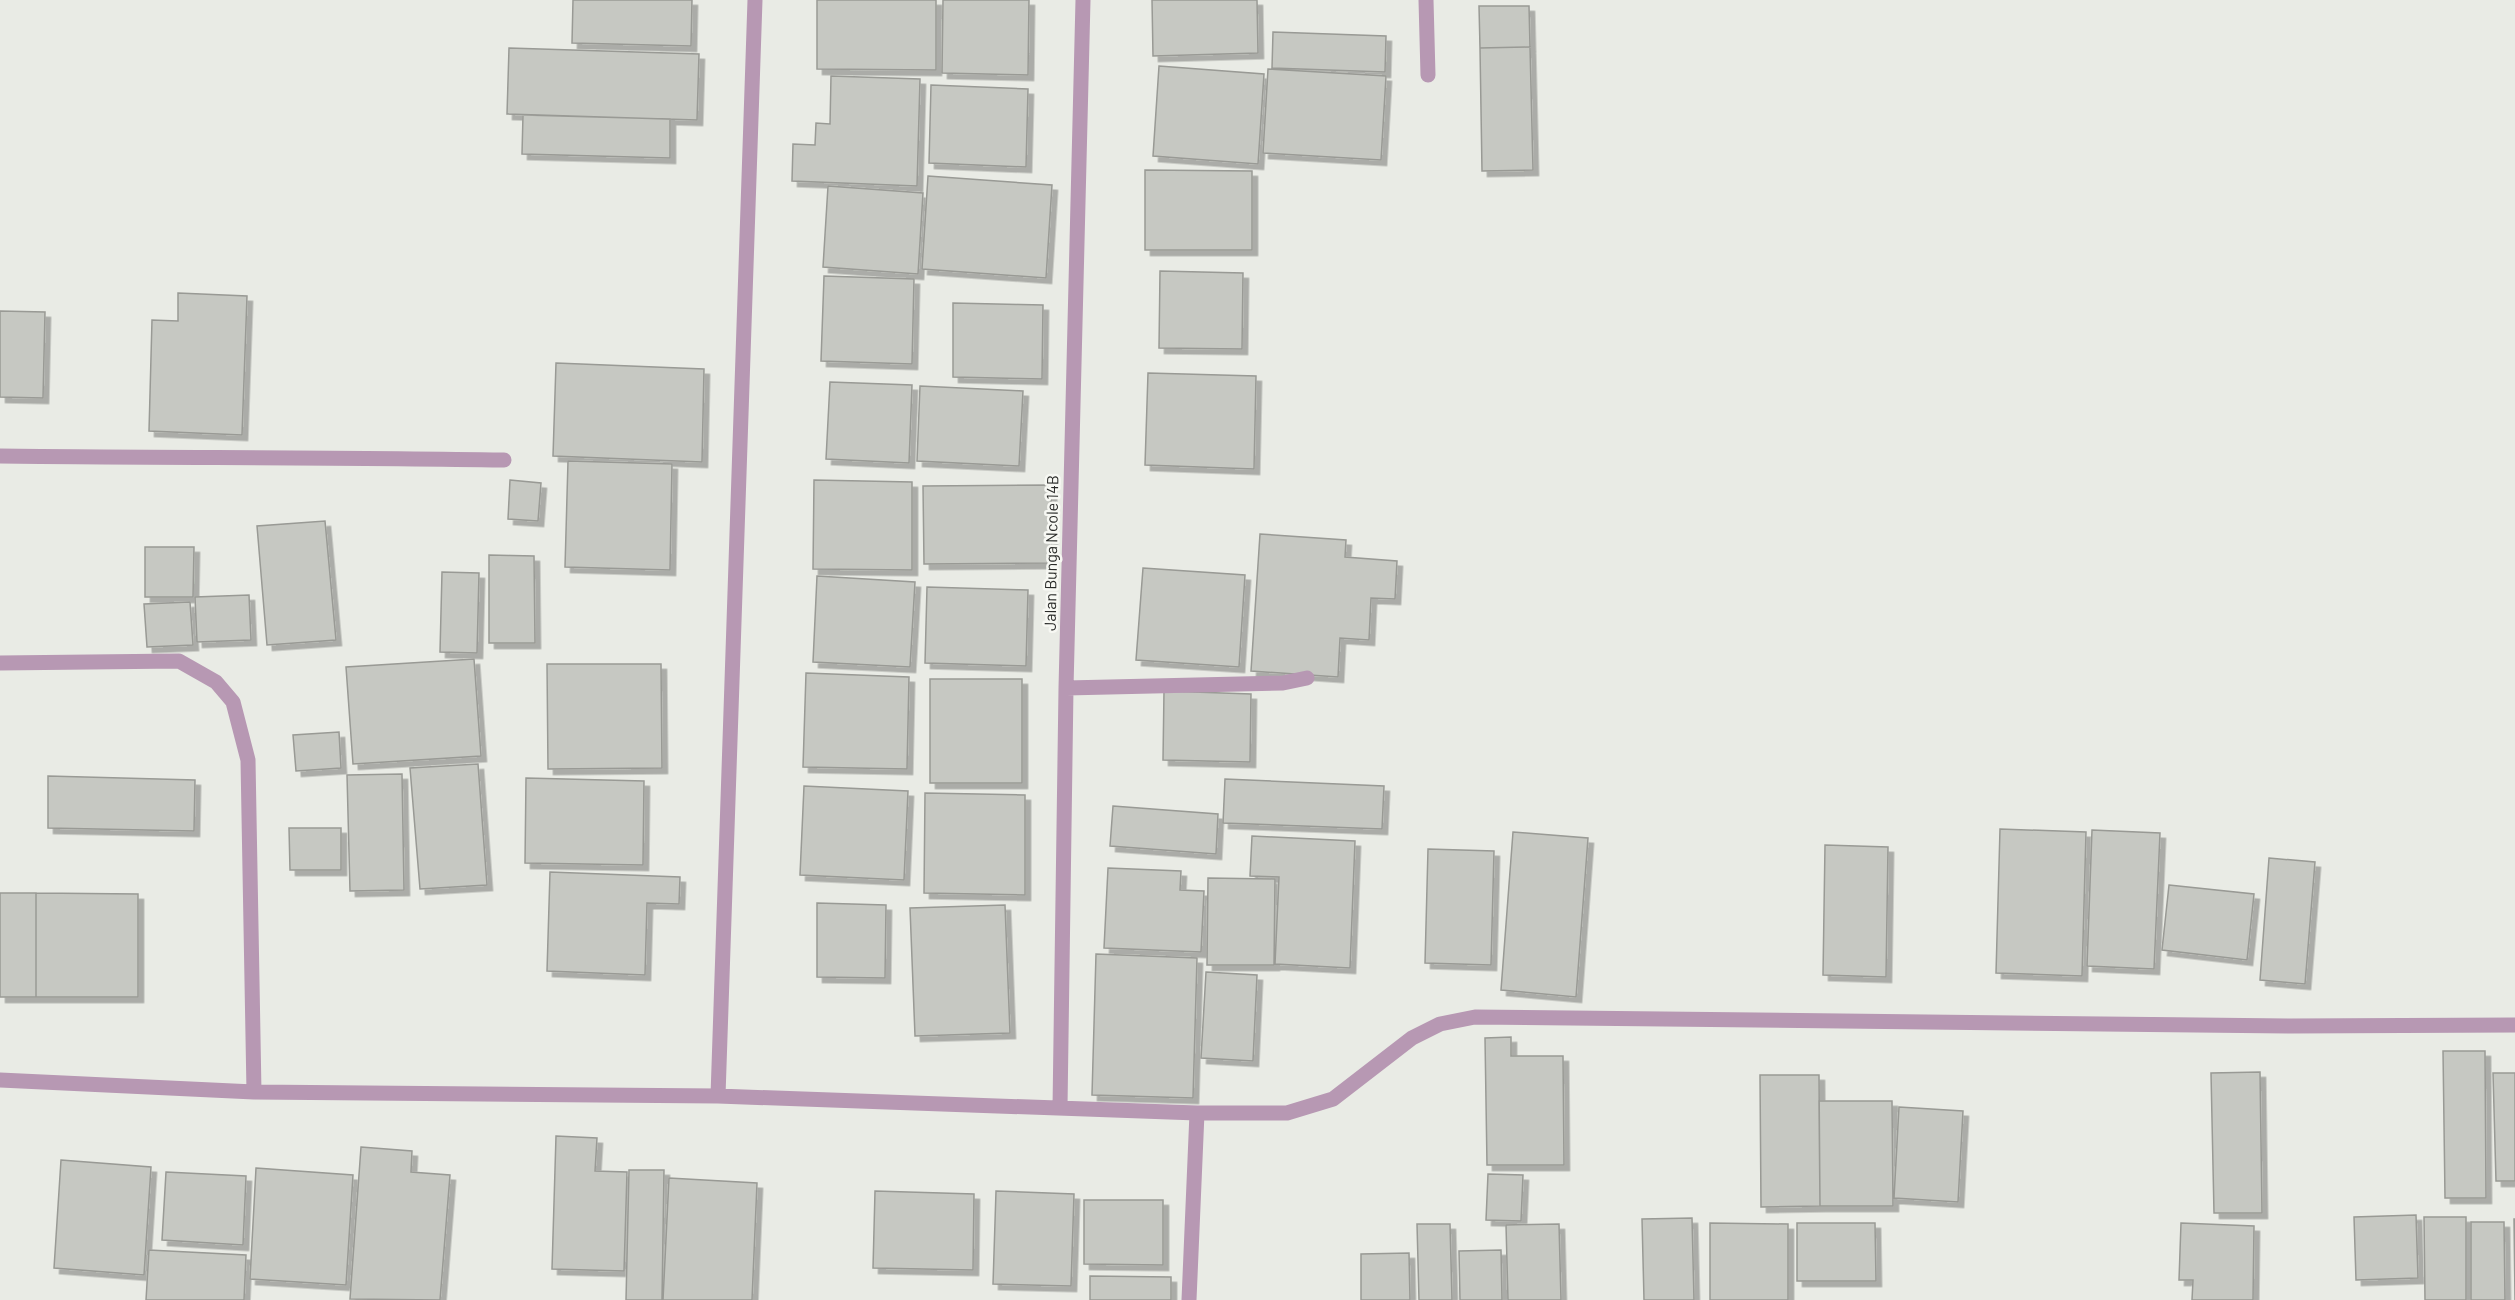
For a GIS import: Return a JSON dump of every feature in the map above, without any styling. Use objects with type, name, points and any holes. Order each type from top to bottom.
[{"type":"street","points":[[718,1096],[755,0]]},
{"type":"street","name":"Jalan Bunga Ncole 14B","points":[[1060,1108],[1066,688],[1083,0]]},
{"type":"street","points":[[1426,0],[1428,75]]},
{"type":"street","points":[[0,456],[161,458],[264,456],[504,460]]},
{"type":"street","points":[[0,663],[180,661],[216,682],[233,702],[248,760],[254,1092]]},
{"type":"street","points":[[1066,688],[1283,683],[1307,678]]},
{"type":"street","points":[[0,1080],[254,1092],[718,1096],[1197,1113],[1287,1113],[1333,1100],[1412,1038],[1440,1024],[1475,1017],[2291,1026],[2515,1025]]},
{"type":"street","points":[[1189,1300],[1197,1113]]},
{"type":"building","points":[[573,0],[692,0],[691,46],[572,43]]},
{"type":"building","points":[[817,0],[936,0],[936,70],[817,69]]},
{"type":"building","points":[[943,0],[1029,0],[1028,75],[942,73]]},
{"type":"building","points":[[1152,0],[1257,0],[1258,53],[1153,56]]},
{"type":"building","points":[[1479,6],[1529,6],[1530,47],[1480,48]]},
{"type":"building","points":[[1273,32],[1386,36],[1385,72],[1272,68]]},
{"type":"building","points":[[1530,47],[1533,170],[1482,171],[1480,48]]},
{"type":"building","points":[[509,48],[699,54],[697,120],[507,114]]},
{"type":"building","points":[[1159,66],[1264,74],[1258,164],[1153,156]]},
{"type":"building","points":[[1268,69],[1386,76],[1381,160],[1263,153]]},
{"type":"building","points":[[831,76],[920,79],[917,186],[792,181],[793,144],[815,145],[816,123],[830,124]]},
{"type":"building","points":[[931,85],[1028,89],[1026,167],[929,163]]},
{"type":"building","points":[[523,115],[670,119],[670,158],[522,154]]},
{"type":"building","points":[[1145,170],[1252,171],[1252,250],[1145,250]]},
{"type":"building","points":[[928,176],[1052,185],[1046,278],[922,269]]},
{"type":"building","points":[[828,186],[923,193],[918,274],[823,267]]},
{"type":"building","points":[[1160,271],[1243,273],[1242,349],[1159,348]]},
{"type":"building","points":[[824,276],[914,279],[912,364],[821,361]]},
{"type":"building","points":[[178,293],[247,296],[242,435],[149,431],[152,320],[178,321]]},
{"type":"building","points":[[953,303],[1043,305],[1042,379],[953,377]]},
{"type":"building","points":[[0,311],[45,312],[43,398],[0,397]]},
{"type":"building","points":[[556,363],[704,369],[702,462],[553,456]]},
{"type":"building","points":[[1148,373],[1256,376],[1254,469],[1145,465]]},
{"type":"building","points":[[830,382],[912,385],[909,463],[826,459]]},
{"type":"building","points":[[920,386],[1023,391],[1019,466],[917,461]]},
{"type":"building","points":[[568,461],[672,464],[670,570],[565,567]]},
{"type":"building","points":[[510,480],[541,483],[538,521],[508,519]]},
{"type":"building","points":[[814,480],[912,482],[912,570],[813,569]]},
{"type":"building","points":[[1051,485],[1052,563],[924,564],[923,486]]},
{"type":"building","points":[[325,521],[336,640],[267,645],[257,526]]},
{"type":"building","points":[[1260,534],[1346,540],[1345,557],[1397,561],[1395,599],[1371,598],[1369,640],[1340,638],[1338,677],[1251,671]]},
{"type":"building","points":[[145,547],[194,547],[193,597],[145,597]]},
{"type":"building","points":[[489,555],[534,556],[535,643],[489,643]]},
{"type":"building","points":[[1143,568],[1245,575],[1239,667],[1136,660]]},
{"type":"building","points":[[442,572],[479,573],[477,653],[440,652]]},
{"type":"building","points":[[817,576],[915,582],[910,667],[813,662]]},
{"type":"building","points":[[927,587],[1028,590],[1026,666],[925,663]]},
{"type":"building","points":[[249,595],[251,640],[197,642],[195,597]]},
{"type":"building","points":[[190,602],[193,645],[147,647],[144,604]]},
{"type":"building","points":[[474,659],[481,756],[353,764],[346,667]]},
{"type":"building","points":[[547,664],[661,664],[662,768],[548,769]]},
{"type":"building","points":[[806,673],[909,677],[907,769],[803,767]]},
{"type":"building","points":[[930,679],[1022,679],[1022,783],[930,783]]},
{"type":"building","points":[[1164,691],[1251,694],[1250,762],[1163,760]]},
{"type":"building","points":[[339,732],[341,768],[296,771],[293,735]]},
{"type":"building","points":[[478,764],[487,885],[420,889],[410,768]]},
{"type":"building","points":[[402,774],[404,890],[350,891],[347,775]]},
{"type":"building","points":[[48,776],[195,780],[194,831],[48,828]]},
{"type":"building","points":[[526,778],[644,781],[643,865],[525,863]]},
{"type":"building","points":[[1225,779],[1384,786],[1382,829],[1223,823]]},
{"type":"building","points":[[804,786],[908,791],[904,880],[800,875]]},
{"type":"building","points":[[925,793],[1025,795],[1025,895],[924,893]]},
{"type":"building","points":[[1113,806],[1218,814],[1216,854],[1110,846]]},
{"type":"building","points":[[289,828],[341,828],[341,870],[290,870]]},
{"type":"building","points":[[2000,829],[2086,832],[2082,976],[1996,973]]},
{"type":"building","points":[[2092,830],[2160,833],[2154,969],[2087,966]]},
{"type":"building","points":[[1513,832],[1588,838],[1576,997],[1501,990]]},
{"type":"building","points":[[1252,836],[1355,841],[1350,968],[1275,964],[1279,877],[1250,876]]},
{"type":"building","points":[[1825,845],[1888,847],[1886,977],[1823,975]]},
{"type":"building","points":[[1428,849],[1494,851],[1491,965],[1425,963]]},
{"type":"building","points":[[2269,858],[2315,862],[2305,984],[2260,980]]},
{"type":"building","points":[[1108,868],[1181,871],[1180,890],[1204,891],[1201,952],[1104,948]]},
{"type":"building","points":[[550,872],[680,877],[679,904],[647,903],[645,975],[547,971]]},
{"type":"building","points":[[1208,878],[1275,879],[1274,965],[1207,965]]},
{"type":"building","points":[[2169,885],[2254,894],[2247,960],[2162,950]]},
{"type":"building","points":[[0,893],[36,893],[36,997],[0,997]]},
{"type":"building","points":[[36,893],[138,894],[138,997],[36,997]]},
{"type":"building","points":[[817,903],[886,905],[885,978],[817,977]]},
{"type":"building","points":[[1005,905],[1010,1033],[915,1036],[910,908]]},
{"type":"building","points":[[1096,954],[1197,958],[1193,1098],[1092,1095]]},
{"type":"building","points":[[1206,972],[1257,975],[1253,1061],[1201,1058]]},
{"type":"building","points":[[1511,1037],[1511,1056],[1563,1056],[1564,1165],[1487,1165],[1485,1038]]},
{"type":"building","points":[[2443,1051],[2485,1051],[2486,1198],[2445,1198]]},
{"type":"building","points":[[2260,1072],[2262,1213],[2214,1213],[2211,1073]]},
{"type":"building","points":[[2493,1073],[2515,1073],[2515,1181],[2496,1181]]},
{"type":"building","points":[[1760,1075],[1819,1075],[1820,1206],[1761,1207]]},
{"type":"building","points":[[1819,1101],[1892,1101],[1893,1206],[1820,1206]]},
{"type":"building","points":[[1899,1107],[1963,1111],[1958,1202],[1894,1198]]},
{"type":"building","points":[[556,1136],[597,1138],[595,1171],[627,1172],[624,1271],[552,1269]]},
{"type":"building","points":[[361,1147],[412,1151],[411,1172],[450,1175],[440,1300],[350,1299]]},
{"type":"building","points":[[61,1160],[151,1167],[144,1275],[54,1268]]},
{"type":"building","points":[[256,1168],[353,1175],[346,1285],[250,1279]]},
{"type":"building","points":[[629,1170],[664,1170],[662,1300],[626,1300]]},
{"type":"building","points":[[166,1172],[246,1176],[243,1245],[162,1240]]},
{"type":"building","points":[[1488,1174],[1523,1175],[1521,1221],[1486,1220]]},
{"type":"building","points":[[669,1178],[757,1183],[752,1300],[663,1300]]},
{"type":"building","points":[[875,1191],[974,1194],[973,1270],[873,1268]]},
{"type":"building","points":[[996,1191],[1074,1194],[1071,1286],[993,1284]]},
{"type":"building","points":[[1084,1200],[1163,1200],[1163,1265],[1084,1264]]},
{"type":"building","points":[[2416,1215],[2418,1278],[2356,1280],[2354,1217]]},
{"type":"building","points":[[2424,1217],[2466,1217],[2466,1300],[2425,1300]]},
{"type":"building","points":[[1692,1218],[1694,1300],[1644,1300],[1642,1219]]},
{"type":"building","points":[[2514,1219],[2515,1219],[2515,1300]]},
{"type":"building","points":[[2471,1222],[2504,1222],[2505,1300],[2471,1300]]},
{"type":"building","points":[[1710,1223],[1788,1224],[1788,1300],[1710,1300]]},
{"type":"building","points":[[1797,1223],[1875,1223],[1876,1281],[1797,1281]]},
{"type":"building","points":[[2181,1223],[2254,1226],[2253,1300],[2192,1300],[2193,1280],[2179,1280]]},
{"type":"building","points":[[1417,1224],[1450,1224],[1452,1300],[1419,1300]]},
{"type":"building","points":[[1559,1224],[1561,1300],[1508,1300],[1506,1225]]},
{"type":"building","points":[[149,1250],[246,1255],[244,1300],[146,1300]]},
{"type":"building","points":[[1501,1250],[1502,1300],[1460,1300],[1459,1251]]},
{"type":"building","points":[[1409,1253],[1410,1300],[1361,1300],[1361,1254]]},
{"type":"building","points":[[1090,1276],[1171,1277],[1171,1300],[1090,1300]]}]
